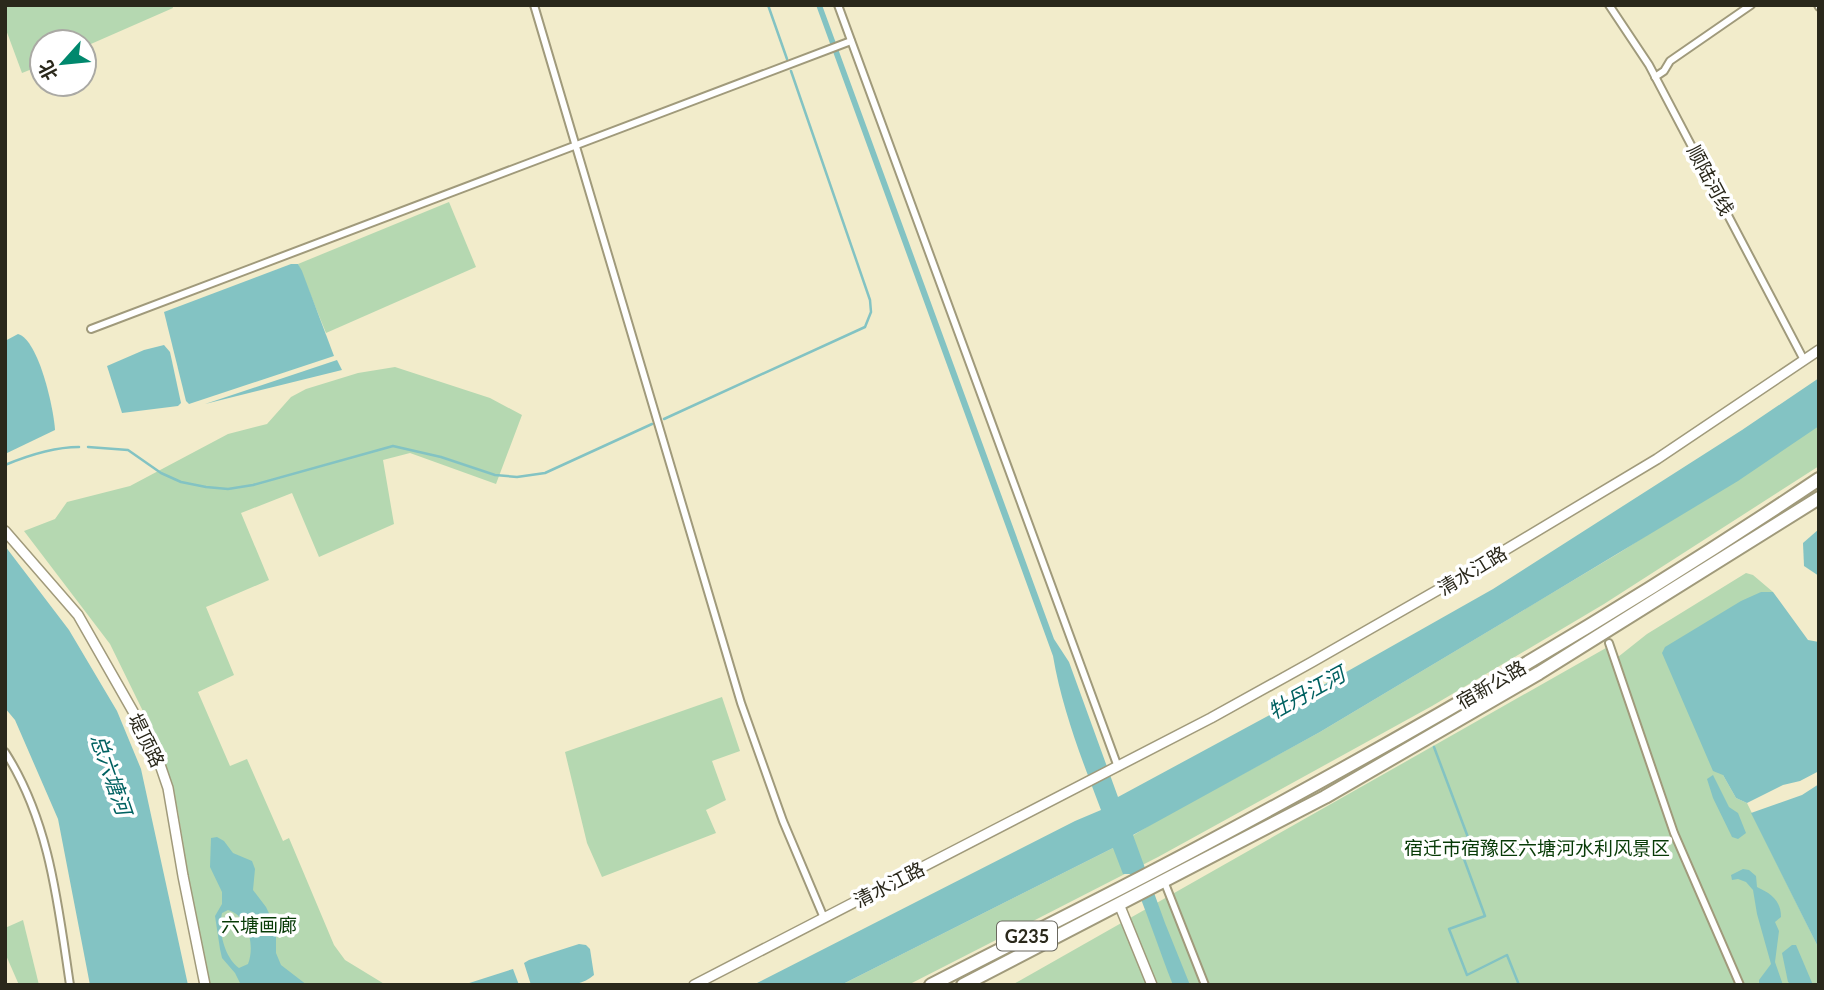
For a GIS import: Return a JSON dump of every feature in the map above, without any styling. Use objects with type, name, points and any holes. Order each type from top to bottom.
[{"type":"highway","name":"宿新公路","points":[[931,985],[1205,844],[1508,675],[1748,527],[1819,479]]},
{"type":"highway","name":"宿新公路","points":[[1123,902],[1325,797],[1539,673],[1819,498]]},
{"type":"highway","name":"G235","points":[[963,985],[1123,902]]},
{"type":"street","points":[[534,5],[741,703],[783,821],[824,918]]},
{"type":"street","points":[[838,5],[848,42],[1116,768]]},
{"type":"street","name":"顺陆河线","points":[[1609,5],[1655,77],[1804,360]]},
{"type":"street","points":[[1655,77],[1664,71],[1670,61],[1751,5]]},
{"type":"street","points":[[91,329],[848,42]]},
{"type":"street","name":"清水江路","points":[[694,985],[1211,718],[1450,583],[1657,459],[1819,350]]},
{"type":"street","name":"堤顶路","points":[[5,531],[78,615],[155,750],[169,788],[205,985]]},
{"type":"street","points":[[1609,643],[1674,833],[1740,985]]},
{"type":"street","points":[[5,752],[25,787],[48,854],[70,985]]},
{"type":"street","points":[[1161,882],[1205,985]]},
{"type":"street","points":[[1123,902],[1152,985]]},
{"type":"green space","points":[[5,5],[172,5],[173,8],[98,41],[98,28],[28,28],[28,71],[22,73],[5,27]]},
{"type":"green space","points":[[449,202],[476,267],[326,333],[298,264]]},
{"type":"green space","name":"六塘画廊","points":[[395,367],[490,398],[522,415],[496,484],[410,453],[383,460],[394,524],[319,557],[292,493],[241,513],[269,580],[206,607],[234,675],[198,692],[230,766],[247,759],[283,841],[289,838],[334,945],[345,960],[386,985],[210,985],[190,888],[178,811],[161,748],[110,644],[24,531],[55,519],[67,502],[130,486],[228,434],[267,424],[291,397],[306,389],[358,373]]},
{"type":"green space","points":[[1819,425],[1819,466],[1604,604],[1432,706],[1158,857],[908,985],[841,985],[1113,848],[1158,820],[1320,732],[1619,553]]},
{"type":"green space","name":"宿迁市宿豫区六塘河水利风景区","points":[[1746,573],[1753,575],[1773,592],[1761,592],[1723,775],[1736,798],[1747,803],[1819,949],[1819,985],[1012,985],[1613,644],[1618,657],[1647,634]]},
{"type":"green space","points":[[722,697],[740,751],[712,761],[726,800],[706,810],[716,833],[602,877],[587,843],[565,752]]},
{"type":"green space","points":[[23,920],[39,985],[19,985],[5,953],[5,928]]},
{"type":"water","points":[[816,5],[822,5],[1054,639],[1069,662],[1118,797],[1493,589],[1819,378],[1819,426],[1738,481],[1320,732],[1133,835],[1190,985],[1173,985],[1130,874],[1123,874],[1113,848],[841,985],[753,985],[1101,810],[1067,715],[1053,656]]},
{"type":"water","points":[[291,264],[298,264],[302,271],[334,356],[189,404],[186,401],[164,312]]},
{"type":"water","points":[[18,334],[26,339],[39,362],[52,407],[55,430],[5,454],[5,341]]},
{"type":"water","points":[[164,345],[170,352],[181,403],[178,406],[122,413],[107,366],[144,350]]},
{"type":"water","points":[[337,360],[342,370],[205,404]]},
{"type":"water","points":[[1819,529],[1819,576],[1804,566],[1803,543]]},
{"type":"water","name":"总六塘河","points":[[5,546],[69,630],[117,711],[141,769],[188,985],[90,985],[58,819],[15,720],[5,708]]},
{"type":"water","points":[[1761,592],[1773,592],[1808,640],[1819,642],[1819,771],[1747,803],[1736,798],[1723,775],[1713,771],[1662,653],[1665,647],[1741,601]]},
{"type":"water","points":[[1713,775],[1729,807],[1738,813],[1746,833],[1738,839],[1732,837],[1713,798],[1707,779]]},
{"type":"water","points":[[1819,784],[1819,949],[1751,813],[1802,795]]},
{"type":"water","points":[[217,837],[224,841],[233,853],[252,861],[255,869],[253,890],[266,907],[276,928],[276,953],[281,965],[307,985],[241,985],[222,958],[215,916],[222,904],[222,892],[210,867],[211,838]],"holes":[[[228,910],[235,913],[245,925],[251,949],[248,964],[239,968],[229,957],[223,943],[221,927],[222,913]]]},
{"type":"water","points":[[1743,869],[1756,876],[1757,887],[1777,902],[1781,911],[1781,917],[1775,922],[1779,931],[1775,962],[1783,985],[1759,985],[1759,980],[1771,964],[1753,890],[1746,882],[1732,880],[1731,875]]},
{"type":"water","points":[[579,944],[590,949],[594,975],[572,985],[531,985],[524,963]]},
{"type":"water","points":[[1796,945],[1813,985],[1792,985],[1788,982],[1782,953]]},
{"type":"water","points":[[513,969],[519,985],[463,985]]},
{"type":"waterway","points":[[768,5],[787,59]]},
{"type":"waterway","points":[[664,419],[865,327],[871,312],[870,300],[791,71]]},
{"type":"waterway","points":[[88,447],[128,450],[161,473],[181,482],[228,489],[253,485],[393,446],[441,457],[495,475],[517,477],[545,473],[652,424]]},
{"type":"waterway","points":[[5,465],[41,452],[79,447]]},
{"type":"waterway","points":[[1434,747],[1469,840],[1464,859],[1485,916],[1449,929],[1467,975],[1507,955],[1519,985]]},
{"type":"water label","name":"牡丹江河","points":[[1306,692]]}]
